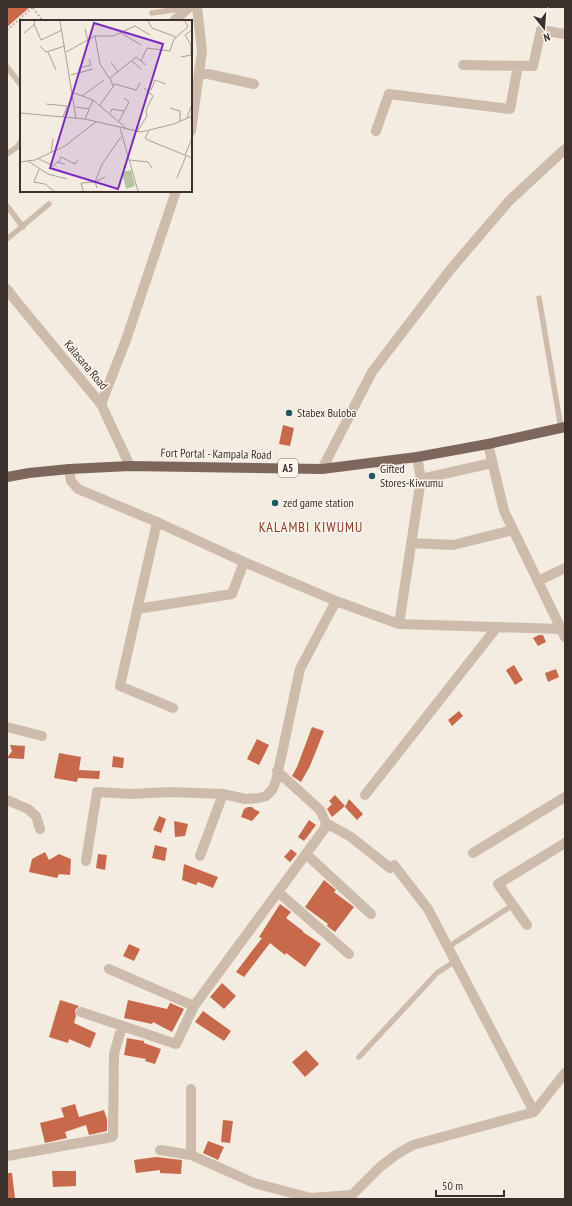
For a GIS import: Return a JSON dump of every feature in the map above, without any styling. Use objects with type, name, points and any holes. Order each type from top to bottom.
[{"type":"main road","name":"Fort Portal - Kampala Road","points":[[7,477],[69,469],[130,466],[322,469],[417,457],[563,428]]},
{"type":"street","points":[[175,20],[192,7],[202,51],[194,91],[192,118]]},
{"type":"street","points":[[463,65],[532,66],[541,30],[565,34]]},
{"type":"street","points":[[376,131],[389,94],[510,109],[518,66]]},
{"type":"street","points":[[199,72],[254,84]]},
{"type":"street","points":[[322,469],[372,372],[450,270],[509,201],[565,149]]},
{"type":"street","points":[[101,404],[126,340],[176,192]]},
{"type":"street","name":"Kalasana Road","points":[[7,289],[101,404],[130,466]]},
{"type":"street","points":[[488,444],[504,511],[563,633]]},
{"type":"street","points":[[398,624],[421,479],[417,457]]},
{"type":"street","points":[[421,479],[492,463]]},
{"type":"street","points":[[69,469],[71,481],[78,489],[336,601],[398,624],[497,627],[563,633]]},
{"type":"street","points":[[157,522],[120,686],[173,708]]},
{"type":"street","points":[[411,543],[453,545],[513,530]]},
{"type":"street","points":[[137,609],[232,594],[244,562]]},
{"type":"street","points":[[538,581],[565,568]]},
{"type":"street","points":[[86,862],[97,792],[130,794],[170,792],[223,794],[245,799],[266,796],[272,790],[276,781],[300,669],[336,601]]},
{"type":"street","points":[[365,795],[497,627]]},
{"type":"street","points":[[7,727],[42,736]]},
{"type":"street","points":[[277,771],[320,810],[326,823],[351,837],[390,868],[394,865],[428,909],[534,1112]]},
{"type":"street","points":[[200,856],[223,794]]},
{"type":"street","points":[[7,800],[28,809],[36,816],[40,829]]},
{"type":"street","points":[[472,853],[564,800]]},
{"type":"street","points":[[81,1012],[176,1044],[194,1006],[325,828],[326,823]]},
{"type":"street","points":[[526,925],[498,884],[565,843]]},
{"type":"street","points":[[306,854],[371,914]]},
{"type":"street","points":[[278,892],[349,954]]},
{"type":"street","points":[[109,969],[194,1006]]},
{"type":"street","points":[[7,1156],[113,1136],[114,1054],[122,1026]]},
{"type":"street","points":[[160,1150],[191,1155],[254,1183],[311,1198],[350,1197],[380,1166],[397,1154],[414,1145],[534,1112],[565,1073]]},
{"type":"street","points":[[191,1089],[191,1155]]},
{"type":"lane","points":[[152,13],[192,7]]},
{"type":"lane","points":[[7,67],[20,84]]},
{"type":"lane","points":[[7,154],[17,147],[20,142]]},
{"type":"lane","points":[[7,240],[49,204]]},
{"type":"lane","points":[[7,206],[22,227]]},
{"type":"lane","points":[[539,298],[563,428]]},
{"type":"lane","points":[[448,947],[513,905]]},
{"type":"lane","points":[[359,1057],[437,973],[455,962]]},
{"type":"path","points":[[7,30],[33,8],[42,20]]},
{"type":"building","points":[[7,7],[30,7],[7,27]]},
{"type":"building","points":[[283,425],[294,428],[290,446],[279,444]]},
{"type":"building","points":[[543,635],[546,642],[538,646],[533,638]]},
{"type":"building","points":[[514,665],[523,680],[515,685],[506,670]]},
{"type":"building","points":[[556,669],[559,677],[548,682],[545,673]]},
{"type":"building","points":[[459,711],[463,716],[452,726],[448,720]]},
{"type":"building","points":[[312,727],[324,731],[310,766],[301,782],[292,776],[297,767]]},
{"type":"building","points":[[257,739],[269,745],[259,765],[247,759]]},
{"type":"building","points":[[10,745],[25,746],[24,759],[7,758],[12,751]]},
{"type":"building","points":[[59,753],[81,757],[79,770],[100,771],[99,779],[78,778],[77,782],[54,778]]},
{"type":"building","points":[[113,756],[124,758],[123,768],[112,767]]},
{"type":"building","points":[[335,795],[345,806],[332,817],[327,809],[332,804],[329,801]]},
{"type":"building","points":[[349,799],[363,814],[357,820],[345,807]]},
{"type":"building","points":[[252,807],[260,812],[252,821],[241,817],[244,809]]},
{"type":"building","points":[[159,816],[166,819],[161,833],[153,830]]},
{"type":"building","points":[[309,820],[316,825],[304,841],[298,837]]},
{"type":"building","points":[[174,821],[188,824],[185,836],[175,837]]},
{"type":"building","points":[[155,845],[167,848],[165,861],[152,858]]},
{"type":"building","points":[[291,849],[297,854],[290,862],[284,857]]},
{"type":"building","points":[[45,852],[49,860],[59,854],[71,859],[70,875],[59,874],[57,878],[29,872],[32,859]]},
{"type":"building","points":[[98,854],[107,855],[105,870],[96,868]]},
{"type":"building","points":[[184,864],[218,877],[213,888],[198,882],[196,885],[182,880]]},
{"type":"building","points":[[324,880],[336,890],[334,892],[354,907],[335,932],[327,926],[328,924],[305,907]]},
{"type":"building","points":[[280,904],[291,912],[286,918],[321,944],[305,967],[286,953],[285,955],[270,943],[244,977],[236,972],[262,938],[259,937]]},
{"type":"building","points":[[129,944],[140,949],[134,961],[123,956]]},
{"type":"building","points":[[222,983],[236,996],[224,1009],[210,997]]},
{"type":"building","points":[[60,1000],[79,1006],[75,1010],[76,1016],[74,1023],[96,1033],[90,1048],[69,1039],[68,1043],[49,1037]]},
{"type":"building","points":[[128,1000],[167,1009],[170,1003],[184,1009],[172,1032],[153,1022],[152,1024],[124,1018]]},
{"type":"building","points":[[203,1011],[231,1031],[224,1041],[195,1022]]},
{"type":"building","points":[[127,1038],[144,1041],[144,1043],[161,1049],[155,1064],[145,1061],[146,1059],[124,1055]]},
{"type":"building","points":[[306,1050],[319,1064],[305,1077],[292,1062]]},
{"type":"building","points":[[75,1104],[79,1117],[104,1110],[107,1119],[107,1131],[89,1135],[86,1125],[65,1132],[67,1138],[45,1143],[40,1123],[64,1117],[61,1108]]},
{"type":"building","points":[[223,1120],[233,1121],[230,1143],[221,1142]]},
{"type":"building","points":[[208,1141],[224,1147],[218,1160],[203,1153]]},
{"type":"building","points":[[156,1157],[182,1160],[181,1174],[160,1173],[160,1170],[136,1173],[134,1160]]},
{"type":"building","points":[[52,1171],[76,1171],[76,1186],[53,1187]]},
{"type":"building","points":[[7,1173],[12,1173],[15,1199],[7,1199]]},
{"type":"place","name":"Stabex Buloba","points":[[289,413]]},
{"type":"place","name":"Gifted Stores-Kiwumu","points":[[372,476]]},
{"type":"place","name":"zed game station","points":[[275,503]]},
{"type":"district","name":"KALAMBI KIWUMU","points":[[311,527]]}]
